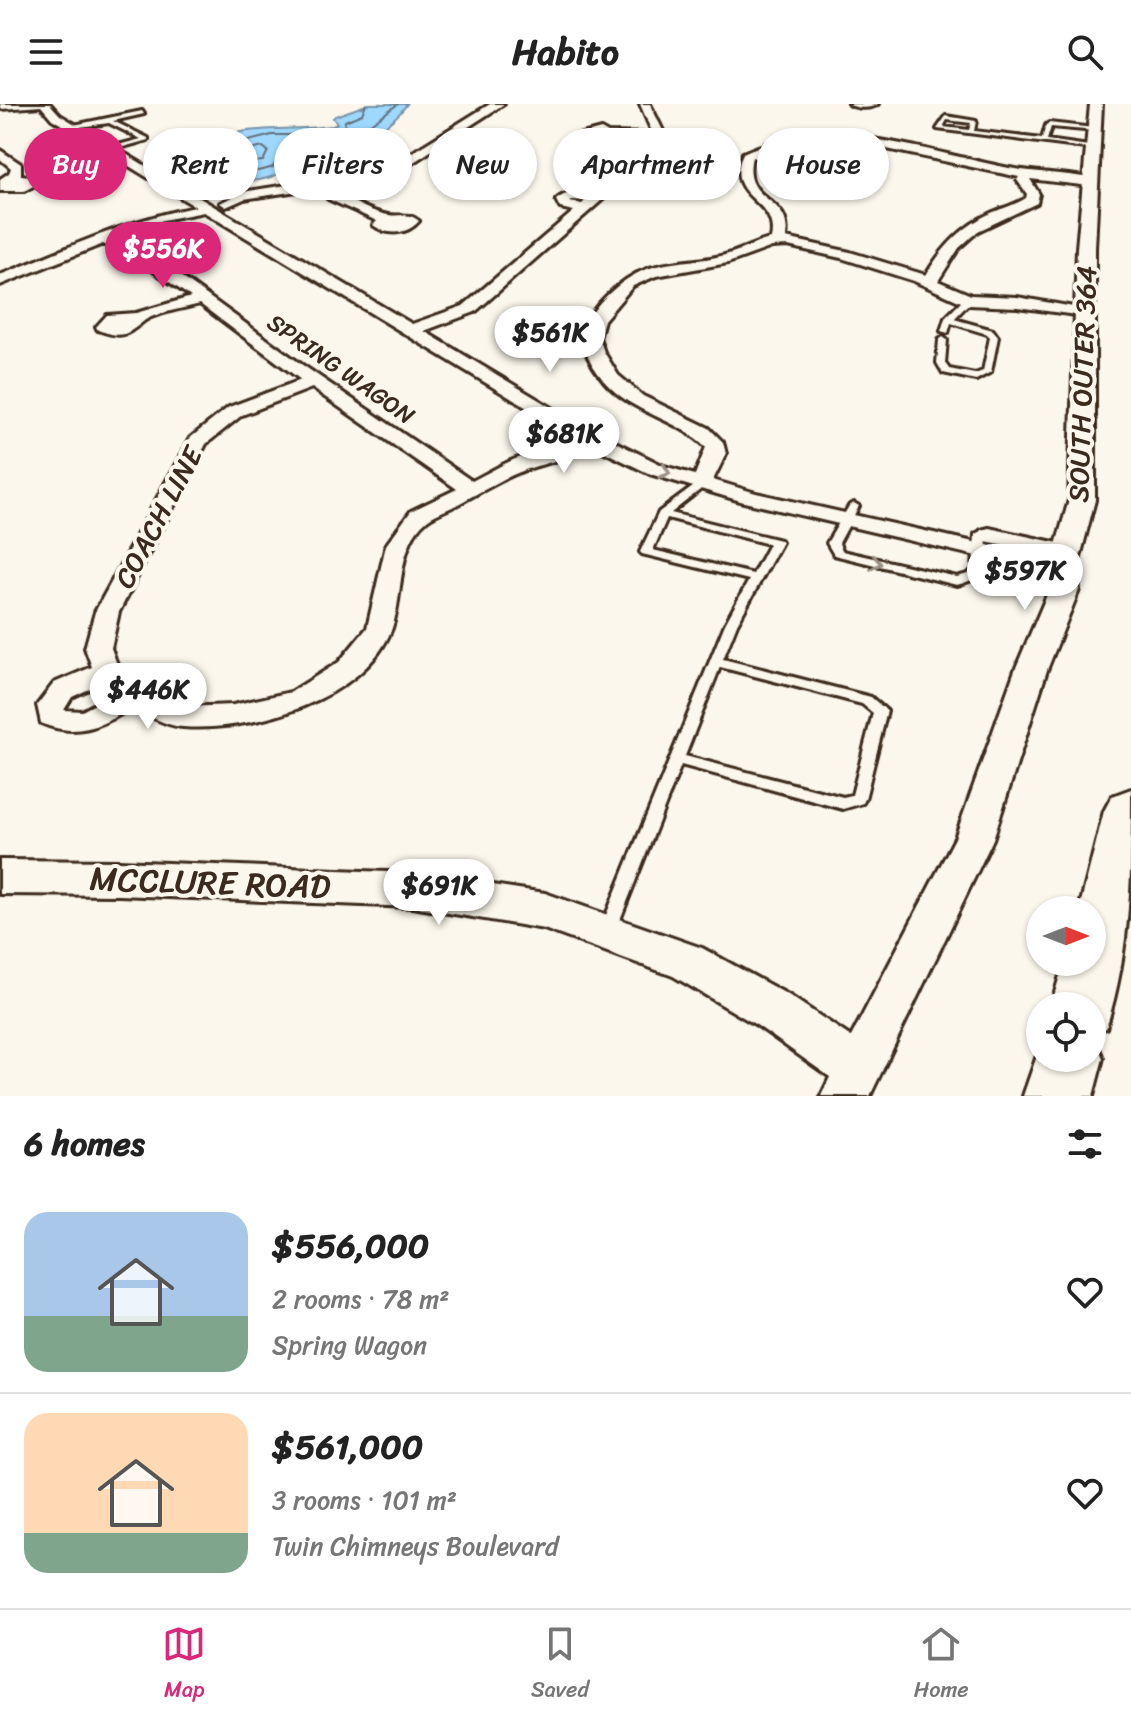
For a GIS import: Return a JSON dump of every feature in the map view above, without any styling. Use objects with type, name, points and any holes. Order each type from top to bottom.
[{"type":"highway","points":[[1087,992],[1131,811]]},
{"type":"highway","points":[[1058,1096],[1065,1072]]},
{"type":"street","points":[[0,106],[14,104]]},
{"type":"street","points":[[0,106],[37,104]]},
{"type":"street","points":[[45,104],[56,117],[82,128]]},
{"type":"street","points":[[61,104],[77,125]]},
{"type":"street","points":[[645,104],[656,128]]},
{"type":"street","points":[[854,104],[873,104]]},
{"type":"street","points":[[412,159],[491,105]]},
{"type":"street","name":"SOUTH OUTER 364","points":[[852,1082],[974,839],[1031,670],[1064,590],[1066,560],[1082,500],[1072,312],[1090,182],[1094,127]]},
{"type":"street","points":[[889,148],[955,158],[1026,175],[1090,182]]},
{"type":"street","points":[[757,150],[747,155],[742,167],[742,181],[747,189],[777,212],[781,222],[778,241]]},
{"type":"street","points":[[0,153],[17,167],[4,183]]},
{"type":"street","points":[[127,155],[422,326],[586,433],[671,459],[706,477],[851,513],[1066,560]]},
{"type":"street","points":[[416,157],[428,159]]},
{"type":"street","points":[[929,283],[948,250],[962,235],[992,217],[1032,200],[1033,194],[1023,180],[1026,175]]},
{"type":"street","points":[[0,280],[152,221],[167,220],[274,192]]},
{"type":"street","points":[[342,200],[385,219]]},
{"type":"street","points":[[562,200],[565,205],[585,209]]},
{"type":"street","points":[[422,326],[469,309],[596,200]]},
{"type":"street","name":"SPRING WAGON","points":[[102,239],[122,246],[201,299],[313,382],[471,489]]},
{"type":"street","points":[[706,477],[716,454],[711,439],[636,400],[611,378],[595,352],[591,338],[596,319],[628,283],[640,277],[669,268],[728,259],[778,241],[845,255],[929,283],[968,300],[992,301],[1036,312],[1072,312]]},
{"type":"street","points":[[136,318],[201,299]]},
{"type":"street","name":"COACH LINE","points":[[106,671],[98,648],[107,612],[197,442],[208,428],[236,410],[313,382]]},
{"type":"street","points":[[129,697],[78,723],[62,722],[51,716],[50,705],[63,690],[106,671],[129,697],[181,717],[233,715],[300,699],[348,668],[364,652],[379,629],[397,545],[419,516],[521,464],[543,460],[568,449],[586,433]]},
{"type":"street","name":"MCCLURE ROAD","points":[[0,877],[119,878],[412,890],[545,911],[687,962],[774,1011],[852,1082]]},
{"type":"lane","points":[[77,125],[142,113]]},
{"type":"lane","points":[[971,132],[974,122],[946,118],[939,128],[961,130],[971,132],[1044,141],[1094,127]]},
{"type":"lane","points":[[106,121],[122,128]]},
{"type":"lane","points":[[1044,141],[1049,125],[1094,127]]},
{"type":"lane","points":[[127,130],[146,139],[127,145]]},
{"type":"lane","points":[[747,155],[757,157]]},
{"type":"lane","points":[[948,320],[990,332],[994,337],[987,372],[976,377],[946,371],[941,363],[948,320],[968,300]]},
{"type":"lane","points":[[706,477],[663,514],[646,552],[756,578]]},
{"type":"lane","points":[[851,513],[833,543],[838,553],[853,558],[957,581],[972,577],[979,570],[982,542]]},
{"type":"lane","points":[[606,933],[731,624],[776,542],[663,514]]},
{"type":"lane","points":[[678,759],[843,803],[858,799],[880,711],[866,700],[716,662]]},
{"type":"water","points":[[369,104],[407,104],[383,128],[316,128],[333,126],[337,123],[333,118]]},
{"type":"water","points":[[258,130],[274,130],[274,176],[258,180]]}]
